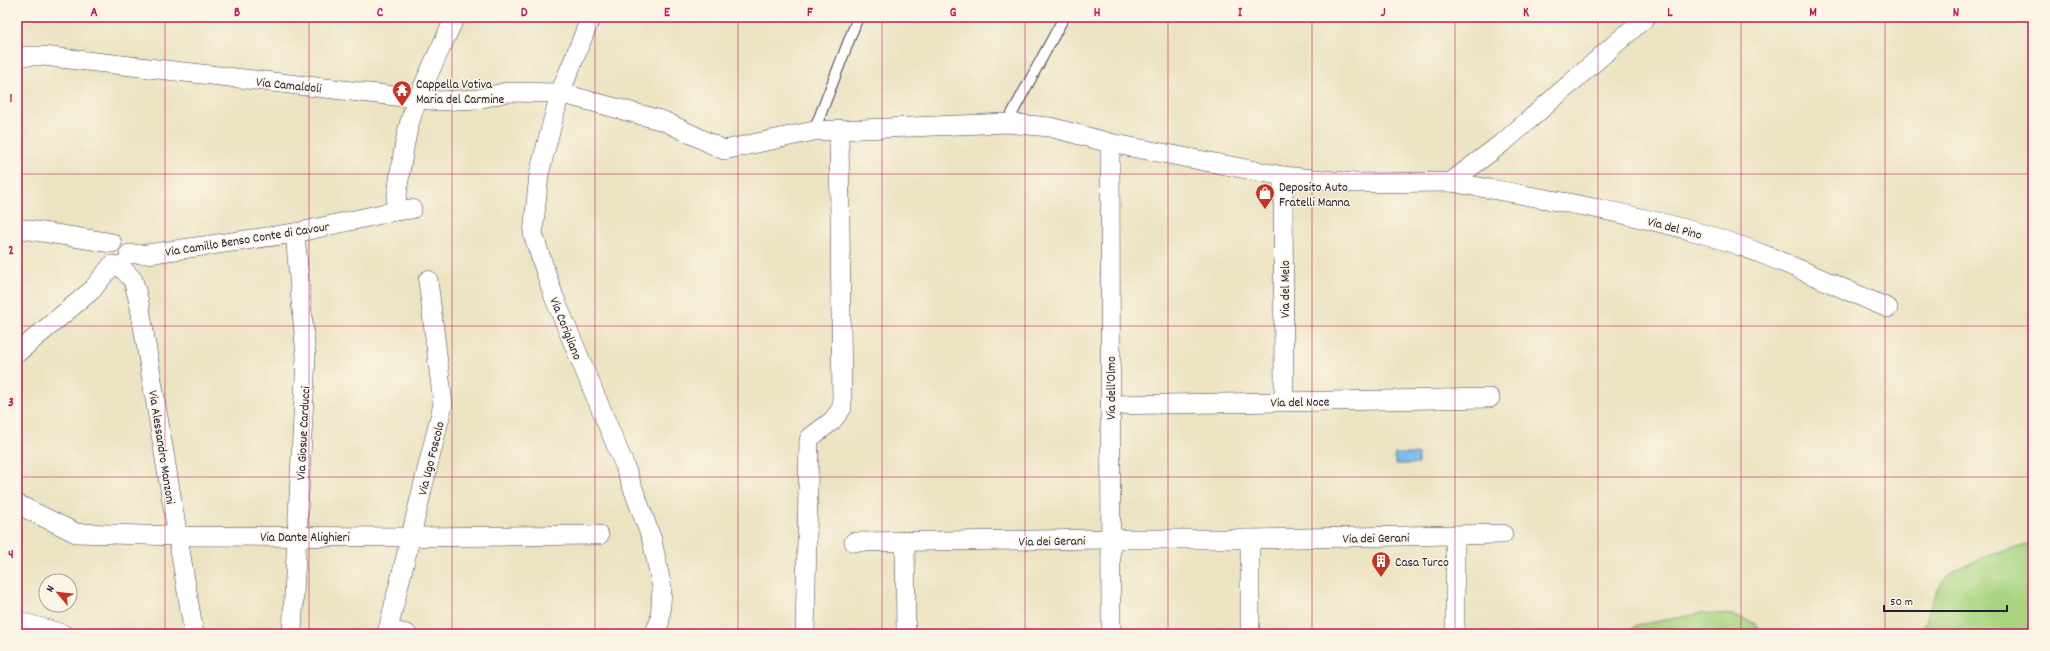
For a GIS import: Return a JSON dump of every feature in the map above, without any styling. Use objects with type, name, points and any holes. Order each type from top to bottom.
[{"type":"street","points":[[418,98],[456,17]]},
{"type":"street","name":"Via Corigliano","points":[[591,17],[560,94],[539,174],[533,234],[554,297],[624,464],[652,540],[662,588],[660,622],[654,634]]},
{"type":"street","points":[[1451,182],[1506,140],[1646,17]]},
{"type":"street","name":"Via Camaldoli","points":[[17,56],[51,56],[438,101],[478,98],[507,92],[560,94],[664,121],[724,150],[814,131],[1007,123]]},
{"type":"street","name":"Via Camillo Benso Conte di Cavour","points":[[120,262],[147,254],[295,233],[404,210],[402,155],[410,121],[418,98]]},
{"type":"street","name":"Via del Pino","points":[[1007,123],[1050,126],[1110,143],[1283,176],[1355,183],[1451,182],[1645,219],[1700,233],[1788,264],[1888,308]]},
{"type":"street","points":[[805,634],[809,440],[832,421],[842,408],[839,129]]},
{"type":"street","name":"Via dell'Olmo","points":[[1110,143],[1110,539],[1112,634]]},
{"type":"street","name":"Via del Melo","points":[[1283,176],[1284,401]]},
{"type":"street","name":"Via Alessandro Manzoni","points":[[17,228],[123,244],[120,262],[133,280],[139,302],[194,634]]},
{"type":"street","name":"Via Giosue Carducci","points":[[292,634],[306,357],[295,233]]},
{"type":"street","points":[[17,353],[92,290],[120,262]]},
{"type":"street","name":"Via Ugo Foscolo","points":[[388,632],[443,404],[428,280]]},
{"type":"street","name":"Via del Noce","points":[[1110,404],[1490,398]]},
{"type":"street","name":"Via Dante Alighieri","points":[[17,504],[76,533],[177,536],[410,537],[599,535]]},
{"type":"street","name":"Via dei Gerani","points":[[854,542],[1250,539],[1503,534]]},
{"type":"street","points":[[1455,535],[1455,634]]},
{"type":"street","points":[[1250,539],[1250,634]]},
{"type":"street","points":[[905,541],[906,634]]},
{"type":"street","points":[[17,621],[63,634]]},
{"type":"street","points":[[388,632],[407,634]]},
{"type":"lane","points":[[814,131],[858,17]]},
{"type":"lane","points":[[1007,123],[1064,17]]},
{"type":"green space","points":[[2033,544],[2033,634],[1921,634],[1936,593],[1946,578],[1956,570],[1981,558]]},
{"type":"green space","points":[[1702,613],[1726,614],[1752,622],[1767,634],[1627,634],[1629,629],[1644,624]]},
{"type":"water","points":[[1395,454],[1418,454],[1418,464],[1395,464]]},
{"type":"place","name":"Cappella Votiva Maria del Carmine","points":[[402,107]]},
{"type":"place","name":"Deposito Auto Fratelli Manna","points":[[1265,210]]},
{"type":"place","name":"Casa Turco","points":[[1381,578]]}]
